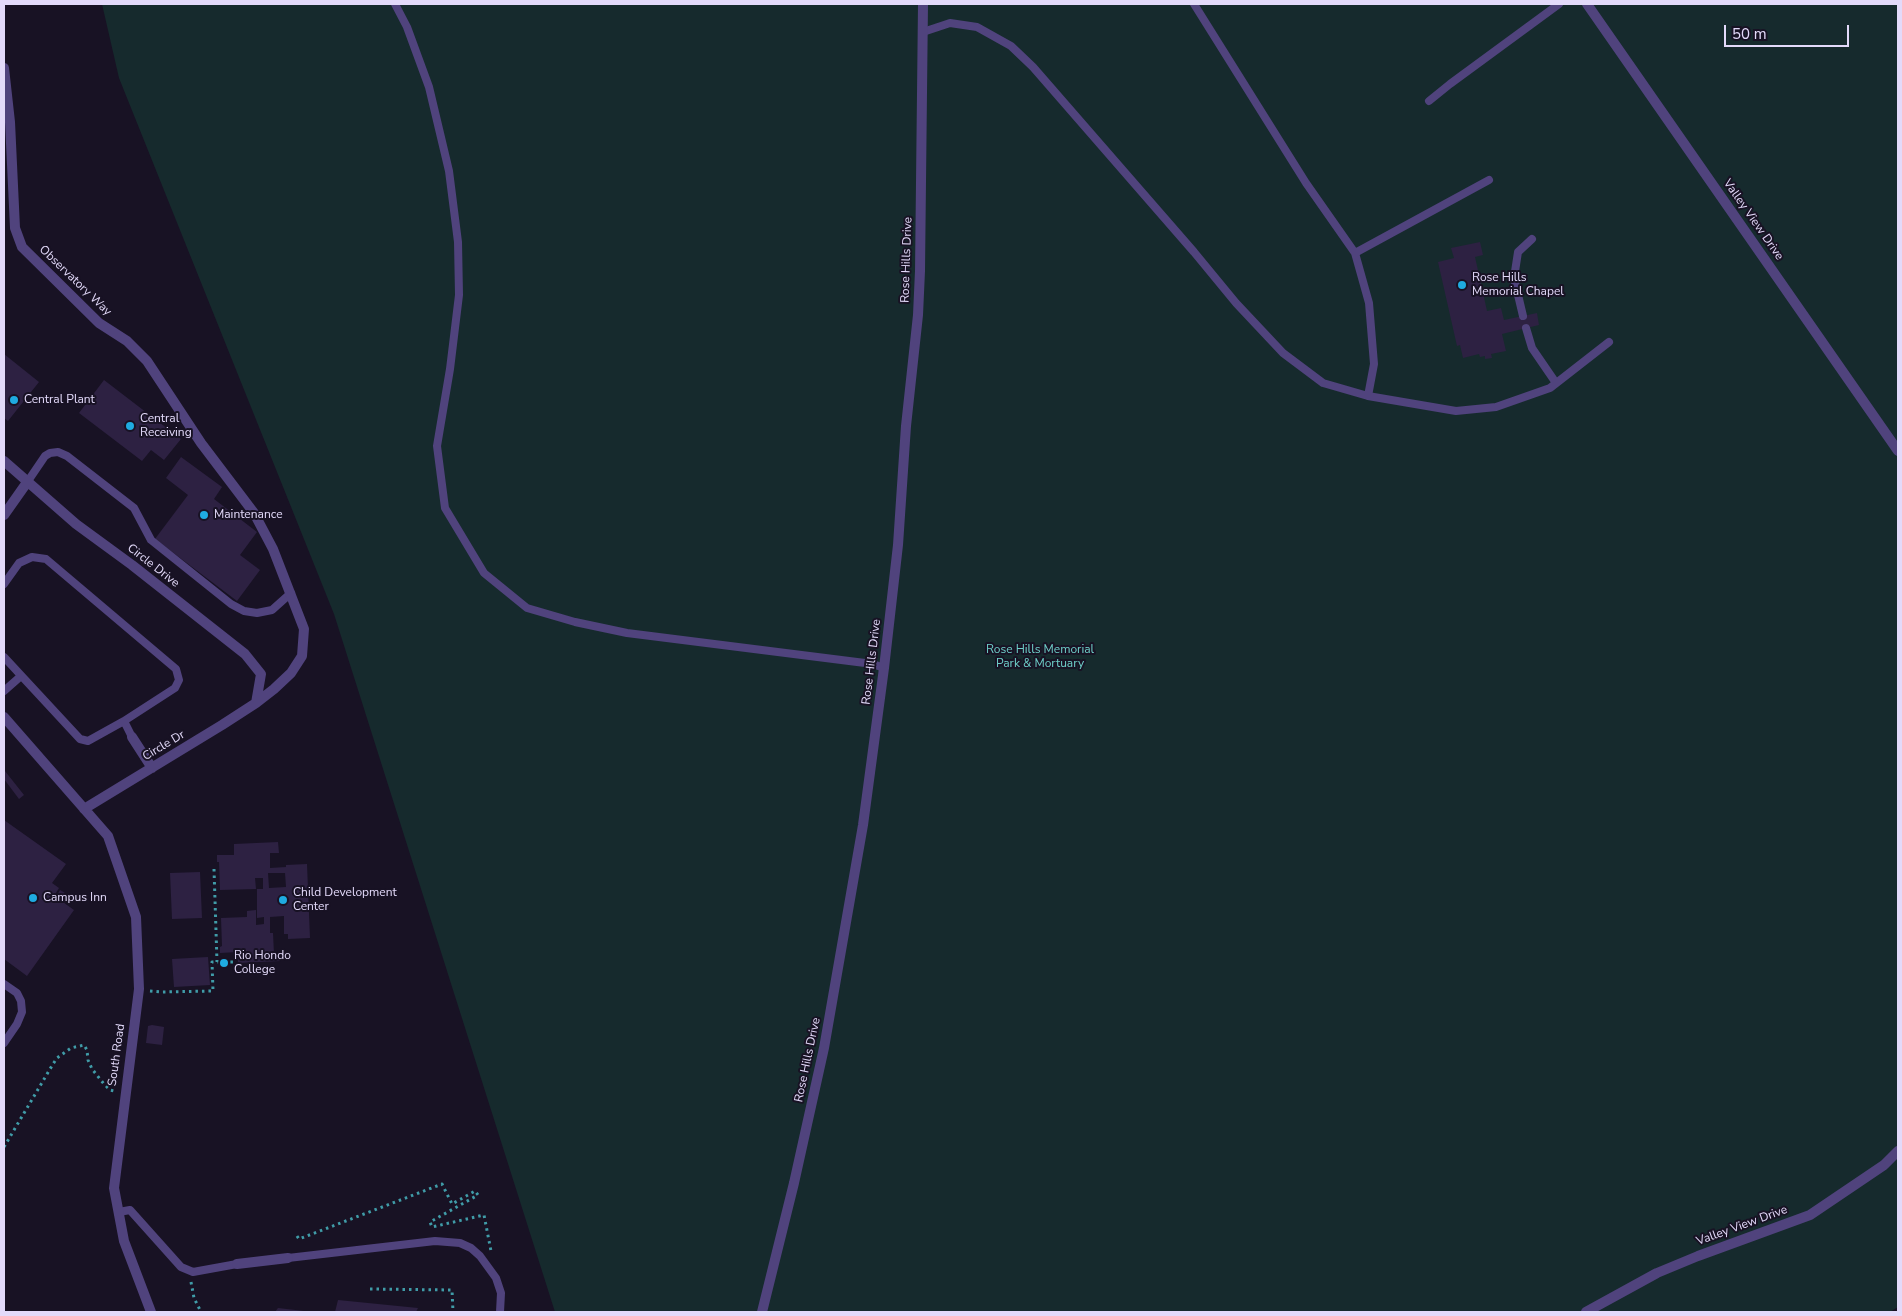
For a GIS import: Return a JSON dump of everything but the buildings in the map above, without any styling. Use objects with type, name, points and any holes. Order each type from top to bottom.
[{"type":"street","name":"Rose Hills Drive","points":[[762,1312],[794,1183],[824,1048],[857,862],[884,668],[898,545],[906,426],[918,315],[923,4]]},
{"type":"street","name":"Valley View Drive","points":[[1587,4],[1898,451]]},
{"type":"street","name":"Observatory Way","points":[[4,68],[10,122],[15,228],[22,248],[99,323],[127,341],[147,361],[201,443],[254,513],[273,548],[291,593],[304,630],[302,656],[290,673],[256,703]]},
{"type":"street","name":"Circle Drive","points":[[4,461],[76,524],[132,565],[245,654],[261,674],[256,703]]},
{"type":"street","points":[[4,515],[28,481]]},
{"type":"street","name":"Circle Dr","points":[[84,809],[256,703]]},
{"type":"street","points":[[4,717],[84,809]]},
{"type":"street","points":[[132,737],[152,768]]},
{"type":"street","name":"South Road","points":[[84,809],[108,836],[136,917],[138,989],[114,1188],[124,1242],[151,1312]]},
{"type":"street","name":"Valley View Drive","points":[[1586,1312],[1658,1273],[1810,1214],[1884,1164],[1898,1151]]},
{"type":"street","points":[[238,1264],[288,1258]]},
{"type":"lane","points":[[395,4],[407,27],[429,87],[449,171],[458,242],[459,295],[450,369],[437,446],[445,508],[484,573],[527,608],[576,622],[627,633],[873,664],[884,668]]},
{"type":"lane","points":[[1194,4],[1306,183],[1354,253],[1369,303],[1374,364],[1368,396]]},
{"type":"lane","points":[[1429,101],[1558,4]]},
{"type":"lane","points":[[923,32],[950,22],[977,27],[1011,46],[1033,67],[1236,303],[1283,353],[1323,383],[1368,396],[1456,411],[1496,407],[1550,388],[1609,342]]},
{"type":"lane","points":[[1354,253],[1489,180]]},
{"type":"lane","points":[[1523,316],[1514,278],[1518,252],[1532,238]]},
{"type":"lane","points":[[1526,328],[1532,348],[1556,383]]},
{"type":"lane","points":[[28,481],[45,456],[58,452],[67,456],[134,508],[151,540],[160,549],[231,604],[244,611],[257,613],[272,610],[291,593]]},
{"type":"lane","points":[[4,584],[19,564],[32,558],[46,559],[176,670],[179,680],[175,688],[124,722],[88,741],[80,738],[4,658]]},
{"type":"lane","points":[[4,691],[21,676]]},
{"type":"lane","points":[[124,722],[132,737]]},
{"type":"lane","points":[[4,984],[17,993],[21,1001],[22,1012],[17,1024],[4,1043]]},
{"type":"lane","points":[[118,1212],[130,1210],[181,1268],[193,1272],[238,1264]]},
{"type":"lane","points":[[288,1258],[435,1241],[460,1243],[471,1248],[480,1256],[496,1278],[501,1293],[500,1312]]},
{"type":"path","points":[[214,869],[217,962]]},
{"type":"path","points":[[147,990],[161,992],[213,991],[212,962],[233,962]]},
{"type":"path","points":[[4,1147],[53,1064],[71,1048],[84,1045],[92,1069],[104,1084],[110,1090],[125,1093]]},
{"type":"path","points":[[297,1236],[299,1239],[442,1184],[452,1204],[475,1192],[478,1195],[430,1222],[432,1227],[484,1214],[493,1256]]},
{"type":"path","points":[[189,1270],[193,1292],[201,1312]]},
{"type":"path","points":[[370,1289],[452,1290],[453,1312]]},
{"type":"green space","name":"Rose Hills Memorial Park & Mortuary","points":[[102,4],[1898,4],[1898,1307],[1890,1312],[555,1312],[334,614],[119,78]]},
{"type":"place","name":"Rose Hills Memorial Chapel","points":[[1462,285]]},
{"type":"place","name":"Central Plant","points":[[14,400]]},
{"type":"place","name":"Central Receiving","points":[[130,426]]},
{"type":"place","name":"Maintenance","points":[[204,515]]},
{"type":"place","name":"Campus Inn","points":[[33,898]]},
{"type":"place","name":"Child Development Center","points":[[283,900]]},
{"type":"place","name":"Rio Hondo College","points":[[224,963]]}]
